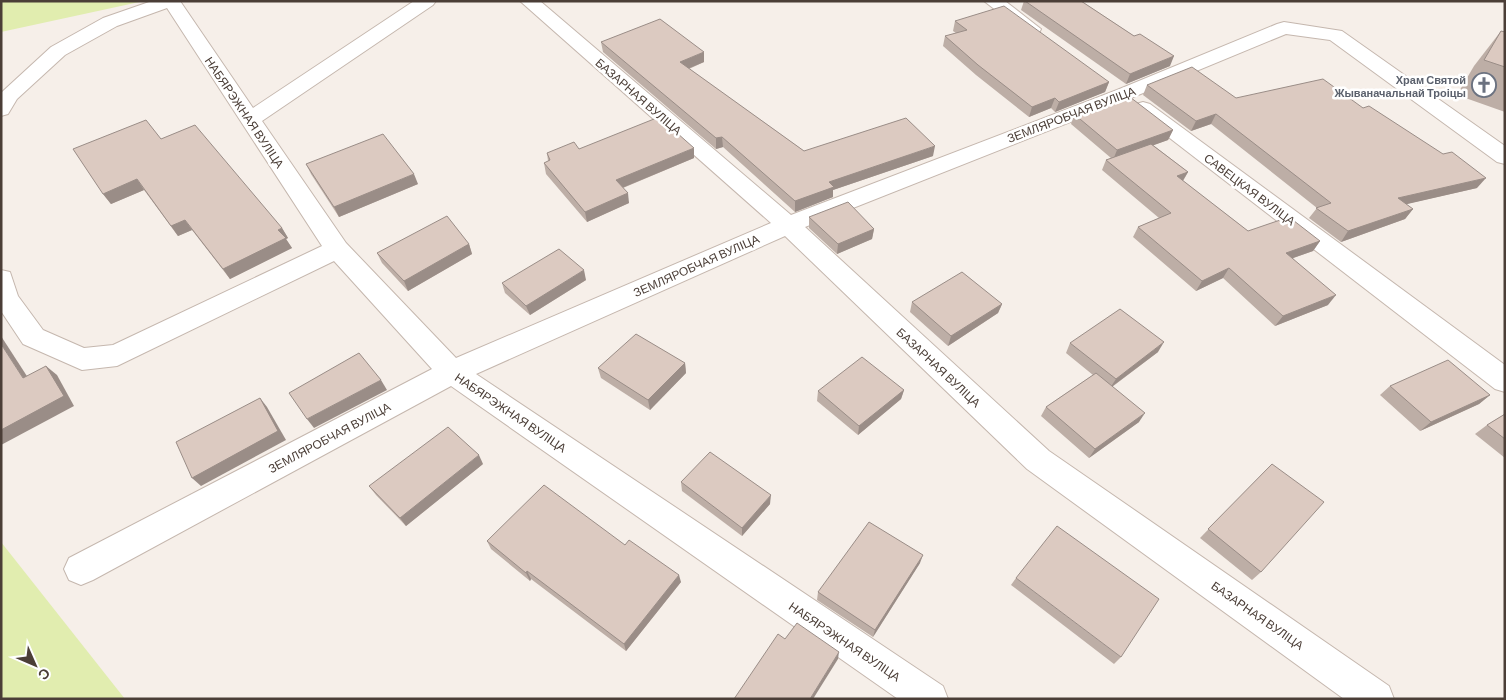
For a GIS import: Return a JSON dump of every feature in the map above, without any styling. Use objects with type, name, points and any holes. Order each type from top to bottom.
[{"type":"street","points":[[1,110],[9,96],[58,51],[110,22],[171,1]]},
{"type":"street","name":"НАБЯРЭЖНАЯ ВУЛІЦА","points":[[171,1],[337,249],[452,372],[930,699]]},
{"type":"street","points":[[250,119],[427,1]]},
{"type":"street","name":"БАЗАРНАЯ ВУЛІЦА","points":[[530,1],[788,225],[1038,460],[1376,699]]},
{"type":"street","points":[[993,1],[1047,40]]},
{"type":"street","name":"ЗЕМЛЯРОБЧАЯ ВУЛІЦА","points":[[82,569],[452,372],[788,225],[1124,94],[1284,28],[1335,35],[1505,157]]},
{"type":"street","name":"САВЕЦКАЯ ВУЛІЦА","points":[[1101,78],[1505,381]]},
{"type":"street","points":[[1,279],[6,298],[32,337],[82,359],[117,355],[337,249]]},
{"type":"green space","points":[[1,1],[144,1],[1,32]]},
{"type":"green space","points":[[1,542],[125,699],[1,699]]},
{"type":"building","points":[[1025,1],[1081,1],[1134,36],[1140,34],[1174,56],[1130,74]]},
{"type":"building","points":[[1004,6],[1109,82],[1059,102],[1055,98],[1032,107],[978,65],[945,36],[967,30],[955,21]]},
{"type":"building","points":[[660,19],[704,52],[680,62],[804,151],[906,118],[935,146],[829,182],[834,187],[795,201],[722,137],[716,138],[601,42]]},
{"type":"building","points":[[1501,31],[1505,32],[1505,67],[1484,60]]},
{"type":"building","points":[[1192,67],[1236,98],[1323,79],[1363,108],[1369,106],[1443,154],[1452,152],[1486,178],[1398,198],[1413,209],[1348,231],[1316,208],[1331,203],[1216,114],[1196,121],[1147,85]]},
{"type":"building","points":[[1126,94],[1173,130],[1117,150],[1074,114]]},
{"type":"building","points":[[659,117],[694,148],[616,180],[628,193],[585,212],[544,163],[550,160],[547,153],[574,142],[579,149]]},
{"type":"building","points":[[146,120],[161,139],[195,125],[282,228],[278,230],[286,238],[223,269],[185,220],[171,226],[137,179],[103,194],[73,149]]},
{"type":"building","points":[[383,134],[414,174],[334,207],[306,164]]},
{"type":"building","points":[[1151,144],[1188,172],[1177,176],[1248,231],[1289,217],[1320,241],[1286,253],[1336,295],[1283,316],[1229,268],[1202,281],[1138,227],[1171,213],[1106,160]]},
{"type":"building","points":[[848,202],[874,229],[838,244],[809,217]]},
{"type":"building","points":[[447,216],[469,244],[404,281],[377,253]]},
{"type":"building","points":[[559,249],[584,270],[526,306],[502,283]]},
{"type":"building","points":[[962,272],[1002,304],[951,336],[912,302]]},
{"type":"building","points":[[1120,309],[1164,342],[1116,379],[1070,343]]},
{"type":"building","points":[[636,334],[685,363],[648,400],[598,368]]},
{"type":"building","points":[[1,344],[23,378],[46,366],[64,396],[1,430]]},
{"type":"building","points":[[359,353],[381,380],[307,419],[289,393]]},
{"type":"building","points":[[862,357],[904,390],[859,426],[818,391]]},
{"type":"building","points":[[1448,360],[1490,395],[1431,422],[1390,386]]},
{"type":"building","points":[[1096,373],[1145,413],[1095,449],[1046,407]]},
{"type":"building","points":[[260,398],[278,431],[192,478],[176,442]]},
{"type":"building","points":[[1505,414],[1505,439],[1487,425]]},
{"type":"building","points":[[448,427],[479,455],[400,518],[369,486]]},
{"type":"building","points":[[710,452],[771,495],[742,528],[681,482]]},
{"type":"building","points":[[1272,464],[1324,502],[1261,572],[1208,529]]},
{"type":"building","points":[[544,485],[625,545],[629,540],[679,575],[624,644],[527,571],[526,573],[487,541]]},
{"type":"building","points":[[869,522],[923,555],[875,630],[818,592]]},
{"type":"building","points":[[1057,526],[1159,599],[1121,657],[1016,578]]},
{"type":"building","points":[[797,623],[839,652],[810,699],[734,699],[778,634],[785,639]]},
{"type":"place","name":"Храм Святой Жываначальнай Троіцы","points":[[1484,85]]}]
